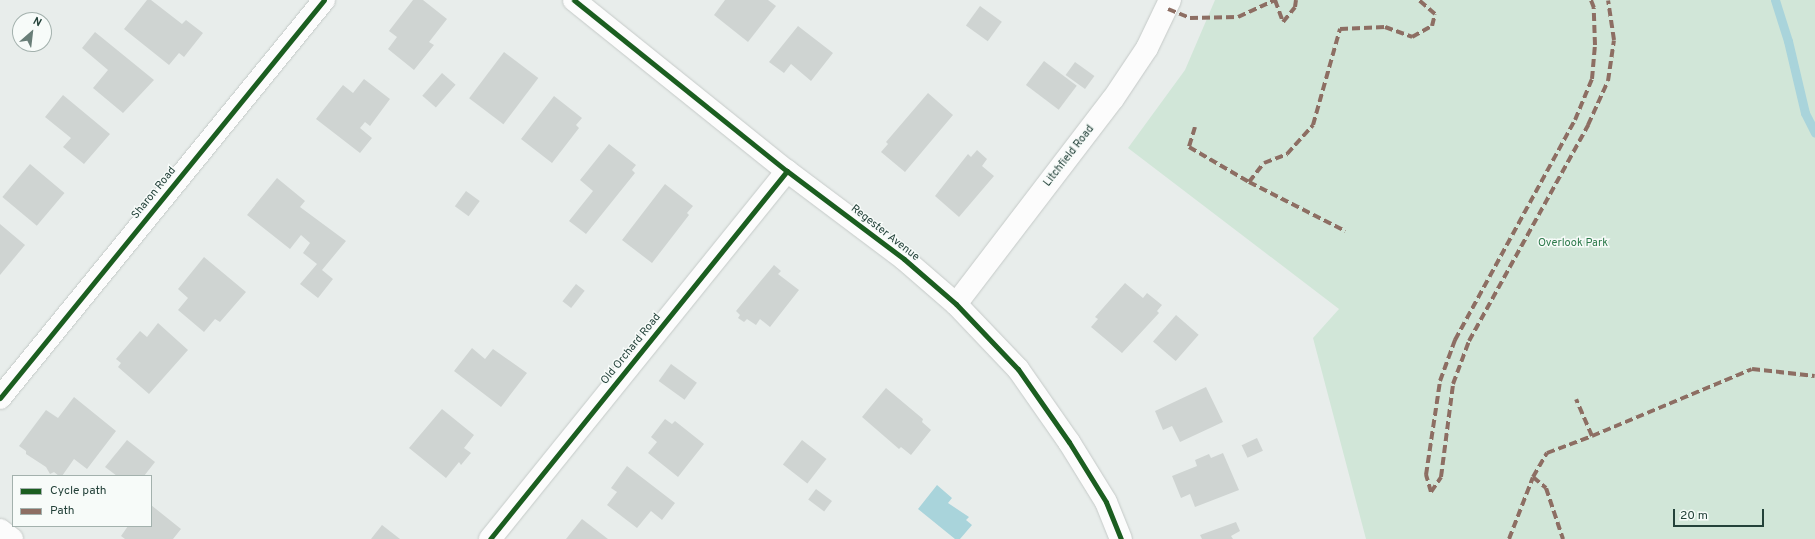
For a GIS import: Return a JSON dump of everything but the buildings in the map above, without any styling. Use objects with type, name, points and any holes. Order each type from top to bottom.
[{"type":"street","name":"Sharon Road","points":[[0,398],[324,0]]},
{"type":"street","name":"Regester Avenue","points":[[574,0],[787,171],[904,258],[956,304],[1018,369],[1069,442],[1106,502],[1121,539]]},
{"type":"street","name":"Litchfield Road","points":[[956,304],[1113,99],[1147,48],[1170,0]]},
{"type":"street","name":"Old Orchard Road","points":[[490,539],[787,171]]},
{"type":"street","points":[[0,530],[12,539]]},
{"type":"green space","name":"Overlook Park","points":[[1215,0],[1815,0],[1815,539],[1366,539],[1313,338],[1339,309],[1128,148],[1185,70]]},
{"type":"water","points":[[937,485],[952,498],[948,503],[969,517],[966,520],[972,525],[960,539],[955,539],[918,509]]},
{"type":"waterway","points":[[1775,0],[1788,41],[1805,113],[1815,133]]},
{"type":"marked path","points":[[1275,0],[1283,22]]},
{"type":"marked path","points":[[1168,9],[1190,18],[1238,17],[1275,0]]},
{"type":"marked path","points":[[1283,22],[1295,7],[1296,0]]},
{"type":"marked path","points":[[1249,182],[1264,163],[1287,154],[1313,125],[1340,29],[1385,27],[1412,37],[1432,26],[1435,14],[1419,0]]},
{"type":"marked path","points":[[1431,492],[1426,475],[1440,381],[1455,340],[1575,120],[1592,79],[1595,45],[1594,8],[1591,0]]},
{"type":"marked path","points":[[1431,492],[1441,477],[1453,384],[1469,341],[1588,125],[1608,81],[1614,40],[1608,0]]},
{"type":"marked path","points":[[1195,127],[1189,147],[1249,182],[1345,231]]},
{"type":"marked path","points":[[1592,436],[1752,369],[1815,376]]},
{"type":"marked path","points":[[1509,539],[1533,477],[1547,453],[1592,436],[1576,399]]},
{"type":"marked path","points":[[1533,477],[1546,488],[1563,539]]},
{"type":"cycle path","points":[[0,398],[324,0]]},
{"type":"cycle path","points":[[574,0],[787,171],[904,259],[956,304],[1018,369],[1069,442],[1106,502],[1121,539]]},
{"type":"cycle path","points":[[490,539],[787,171]]}]
